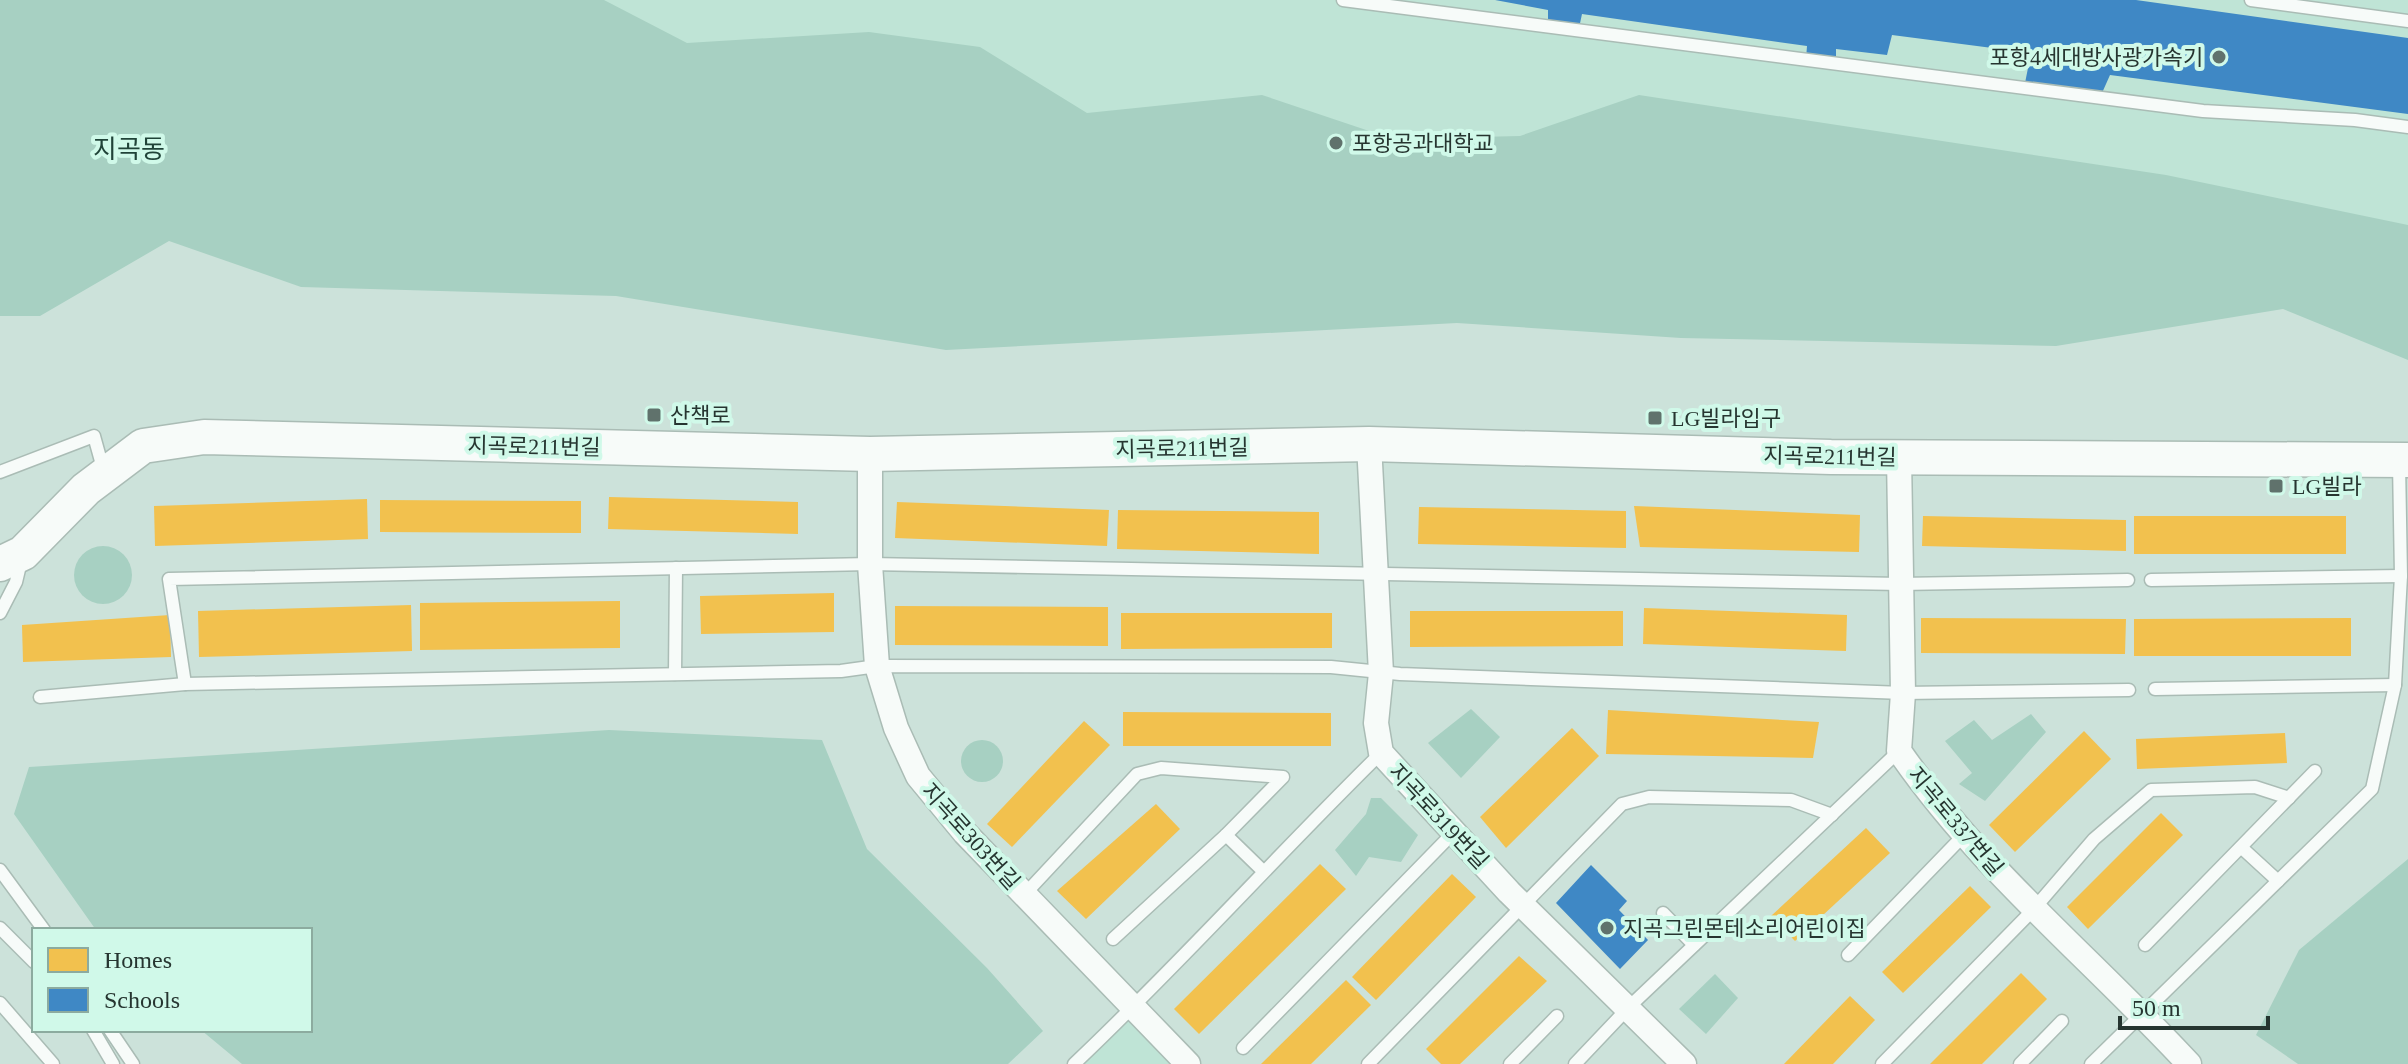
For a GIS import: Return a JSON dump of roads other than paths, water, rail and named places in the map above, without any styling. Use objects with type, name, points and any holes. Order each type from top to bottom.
[{"type":"main road","name":"지곡로211번길","points":[[12,558],[104,475],[143,446],[204,437],[870,454],[1369,444],[1899,457],[2404,460]]},
{"type":"street","name":"지곡로319번길","points":[[1369,444],[1381,673],[1376,723],[1381,753],[1525,907],[1684,1064]]},
{"type":"street","name":"지곡로303번길","points":[[870,454],[870,564],[877,666],[896,728],[918,776],[1024,895],[1188,1064]]},
{"type":"street","name":"지곡로337번길","points":[[1899,457],[1903,693],[1899,751],[1964,835],[2032,911],[2142,1014],[2189,1064]]},
{"type":"lane","points":[[1343,0],[2203,111],[2408,127]]},
{"type":"lane","points":[[2251,0],[2408,21]]},
{"type":"lane","points":[[0,472],[94,436],[104,475]]},
{"type":"lane","points":[[2091,1064],[2372,789],[2395,685],[2402,667],[2404,460]]},
{"type":"lane","points":[[0,613],[16,582],[12,558]]},
{"type":"lane","points":[[185,684],[169,579],[870,564],[1900,584],[2128,580]]},
{"type":"lane","points":[[675,674],[676,568]]},
{"type":"lane","points":[[2151,580],[2401,576]]},
{"type":"lane","points":[[40,697],[185,684],[841,671],[877,666],[1331,667],[1381,673],[1903,693],[2129,690]]},
{"type":"lane","points":[[2155,689],[2395,685]]},
{"type":"lane","points":[[1575,1064],[1629,1007],[1899,751]]},
{"type":"lane","points":[[1074,1064],[1132,1009],[1262,870],[1381,753]]},
{"type":"lane","points":[[1024,895],[1137,774],[1161,768],[1283,777],[1226,835],[1113,939]]},
{"type":"lane","points":[[2145,945],[2315,771]]},
{"type":"lane","points":[[1882,1064],[2032,911],[2094,839],[2151,790],[2255,787],[2289,798]]},
{"type":"lane","points":[[1368,1064],[1525,907],[1622,804],[1649,797],[1791,800],[1832,815]]},
{"type":"lane","points":[[1243,1048],[1454,832]]},
{"type":"lane","points":[[1226,835],[1262,870]]},
{"type":"lane","points":[[1848,955],[1964,835]]},
{"type":"lane","points":[[2242,848],[2278,881]]},
{"type":"lane","points":[[0,870],[43,928]]},
{"type":"lane","points":[[1663,913],[1694,945]]},
{"type":"lane","points":[[0,928],[32,960]]},
{"type":"lane","points":[[0,1003],[53,1064]]},
{"type":"lane","points":[[1510,1064],[1557,1016]]},
{"type":"lane","points":[[2020,1064],[2062,1021]]},
{"type":"lane","points":[[94,1032],[113,1064]]},
{"type":"lane","points":[[111,1032],[133,1064]]},
{"type":"place","name":"포항4세대방사광가속기","points":[[2219,57]]},
{"type":"place","name":"포항공과대학교","points":[[1336,143]]},
{"type":"place","name":"산책로","points":[[654,415]]},
{"type":"place","name":"LG빌라입구","points":[[1655,418]]},
{"type":"place","name":"LG빌라","points":[[2276,486]]},
{"type":"place","name":"지곡그린몬테소리어린이집","points":[[1607,928]]},
{"type":"district","name":"지곡동","points":[[129,149]]}]
